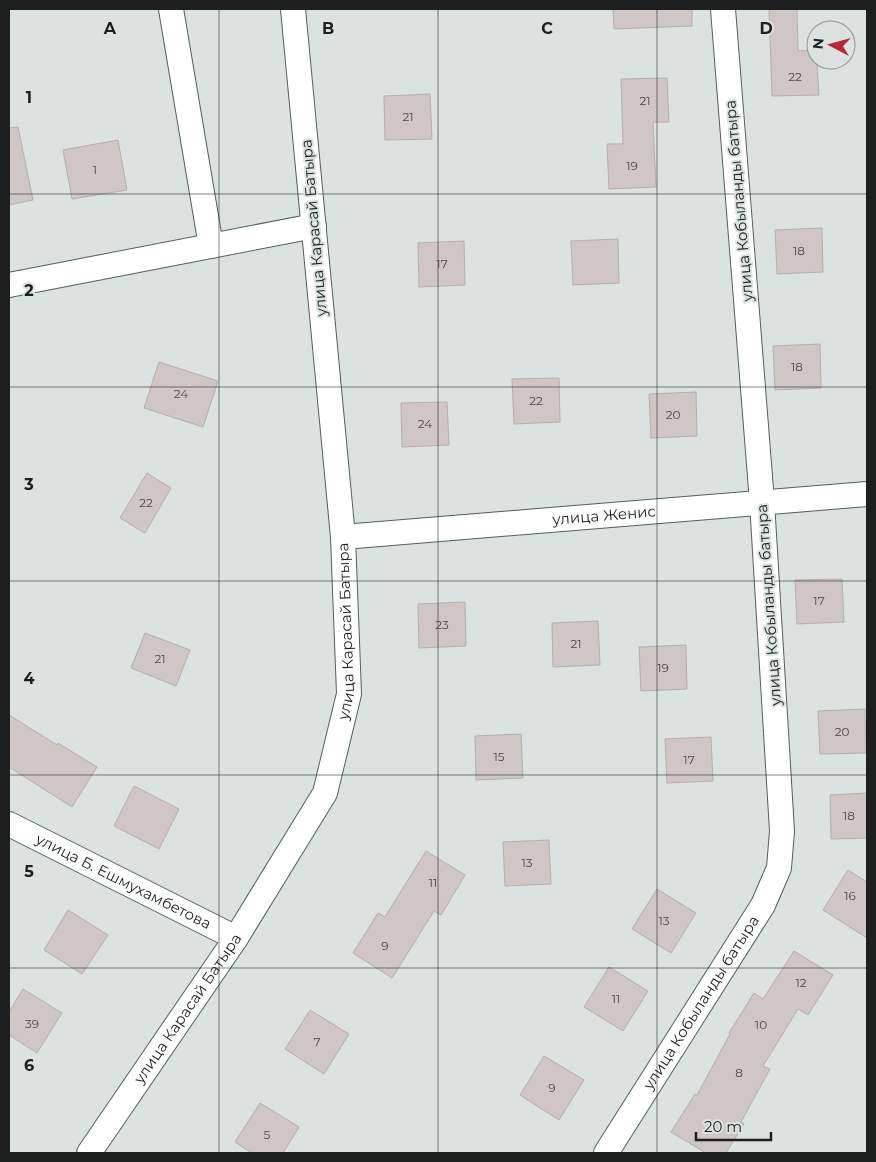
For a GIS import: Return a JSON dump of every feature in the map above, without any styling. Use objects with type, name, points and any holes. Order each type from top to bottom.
[{"type":"street","points":[[171,9],[212,246]]},
{"type":"street","name":"улица Карасай Батыра","points":[[89,1153],[236,938],[325,793],[349,694],[343,536],[292,9]]},
{"type":"street","name":"улица Кобыланды батыра","points":[[606,1153],[763,905],[779,868],[782,831],[762,502],[723,9]]},
{"type":"street","points":[[9,285],[314,226]]},
{"type":"street","name":"улица Женис","points":[[343,536],[867,494]]},
{"type":"street","name":"улица Б. Ешмухамбетова","points":[[9,824],[236,938]]},
{"type":"building","points":[[613,9],[692,9],[692,26],[614,29]]},
{"type":"building","points":[[769,9],[797,9],[798,51],[806,51],[806,70],[817,70],[819,95],[772,96]]},
{"type":"building","points":[[667,78],[669,122],[653,122],[656,187],[609,189],[607,144],[623,144],[621,79]]},
{"type":"building","points":[[430,94],[432,139],[385,140],[384,96]]},
{"type":"building","points":[[18,127],[33,200],[9,205],[9,128]]},
{"type":"building","points":[[118,140],[127,190],[72,199],[63,150]]},
{"type":"building","points":[[822,228],[823,272],[777,274],[775,230]]},
{"type":"building","points":[[618,239],[619,283],[573,285],[571,241]]},
{"type":"building","points":[[464,241],[465,285],[419,287],[418,243]]},
{"type":"building","points":[[820,344],[821,388],[775,390],[773,346]]},
{"type":"building","points":[[159,362],[218,381],[203,427],[144,408]]},
{"type":"building","points":[[559,378],[560,422],[514,424],[512,379]]},
{"type":"building","points":[[696,392],[697,436],[651,438],[649,394]]},
{"type":"building","points":[[447,402],[449,445],[402,447],[401,403]]},
{"type":"building","points":[[147,473],[171,488],[145,533],[120,518]]},
{"type":"building","points":[[842,579],[844,622],[797,624],[795,580]]},
{"type":"building","points":[[465,602],[466,646],[419,648],[418,604]]},
{"type":"building","points":[[598,621],[600,665],[553,667],[552,623]]},
{"type":"building","points":[[145,633],[190,650],[176,686],[131,668]]},
{"type":"building","points":[[686,645],[687,689],[641,691],[639,647]]},
{"type":"building","points":[[865,709],[866,753],[820,754],[818,711]]},
{"type":"building","points":[[9,715],[97,767],[72,807],[9,767]]},
{"type":"building","points":[[521,734],[523,778],[476,780],[475,736]]},
{"type":"building","points":[[711,737],[713,781],[667,783],[665,739]]},
{"type":"building","points":[[134,786],[179,809],[159,849],[114,826]]},
{"type":"building","points":[[867,793],[867,838],[831,839],[830,795]]},
{"type":"building","points":[[549,840],[551,884],[505,886],[503,842]]},
{"type":"building","points":[[426,851],[465,875],[441,915],[434,911],[392,978],[353,953],[378,913],[385,917]]},
{"type":"building","points":[[848,870],[867,882],[867,938],[823,910]]},
{"type":"building","points":[[657,889],[696,913],[671,953],[632,929]]},
{"type":"building","points":[[68,910],[108,935],[82,974],[44,950]]},
{"type":"building","points":[[794,951],[833,975],[808,1015],[798,1009],[763,1066],[770,1069],[741,1122],[744,1124],[726,1153],[706,1153],[671,1132],[695,1094],[697,1095],[729,1033],[754,993],[763,999]]},
{"type":"building","points":[[609,967],[648,991],[623,1031],[584,1007]]},
{"type":"building","points":[[23,989],[62,1013],[37,1053],[9,1035],[9,1012]]},
{"type":"building","points":[[310,1010],[349,1034],[324,1074],[285,1049]]},
{"type":"building","points":[[544,1056],[584,1080],[559,1120],[520,1095]]},
{"type":"building","points":[[260,1103],[299,1127],[283,1153],[252,1153],[235,1142]]}]
